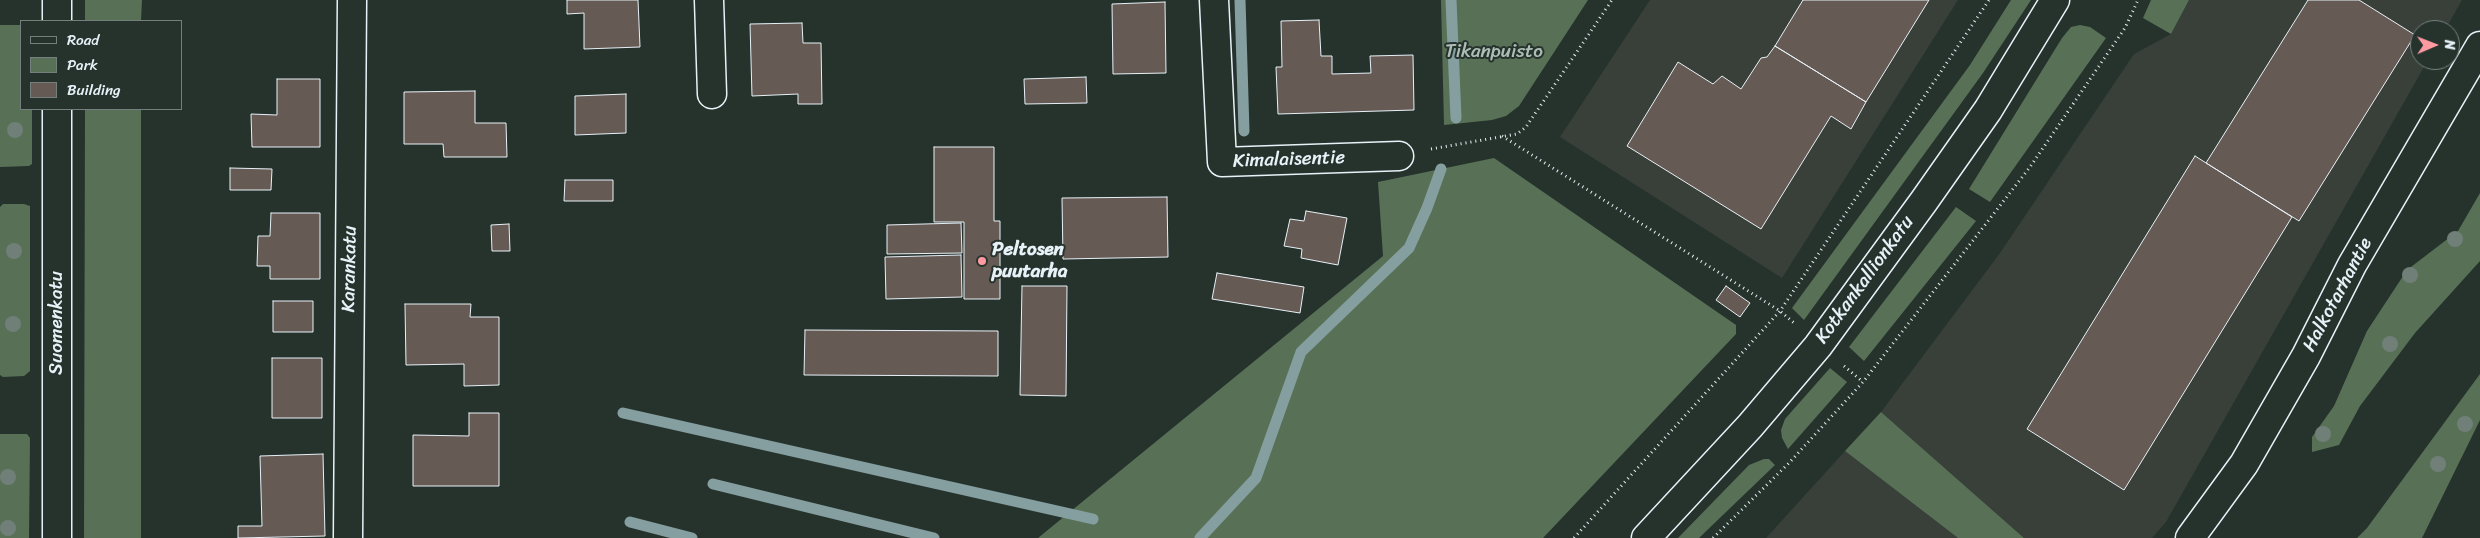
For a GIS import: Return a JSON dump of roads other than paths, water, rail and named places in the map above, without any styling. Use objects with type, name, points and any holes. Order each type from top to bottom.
[{"type":"street","points":[[57,0],[57,20]]},
{"type":"street","name":"Karankatu","points":[[348,538],[352,0]]},
{"type":"street","points":[[709,0],[712,94]]},
{"type":"street","name":"Kimalaisentie","points":[[1214,0],[1222,162],[1398,156]]},
{"type":"street","name":"Kotkankallionkatu","points":[[1646,538],[1750,426],[1818,346],[1988,110],[2055,0]]},
{"type":"street","name":"Halkotarhantie","points":[[2190,538],[2244,464],[2306,356],[2352,265],[2480,46]]},
{"type":"street","name":"Suomenkatu","points":[[57,110],[57,538]]},
{"type":"waterway","points":[[1240,0],[1244,131]]},
{"type":"waterway","points":[[1451,0],[1456,118]]},
{"type":"waterway","points":[[1200,538],[1256,478],[1301,352],[1409,248],[1427,208],[1441,169]]},
{"type":"waterway","points":[[623,413],[1093,519]]},
{"type":"waterway","points":[[713,484],[934,538]]},
{"type":"waterway","points":[[630,522],[692,538]]},
{"type":"place","name":"Peltosen puutarha","points":[[982,261]]},
{"type":"park label","name":"Tikanpuisto","points":[[1494,52]]}]
